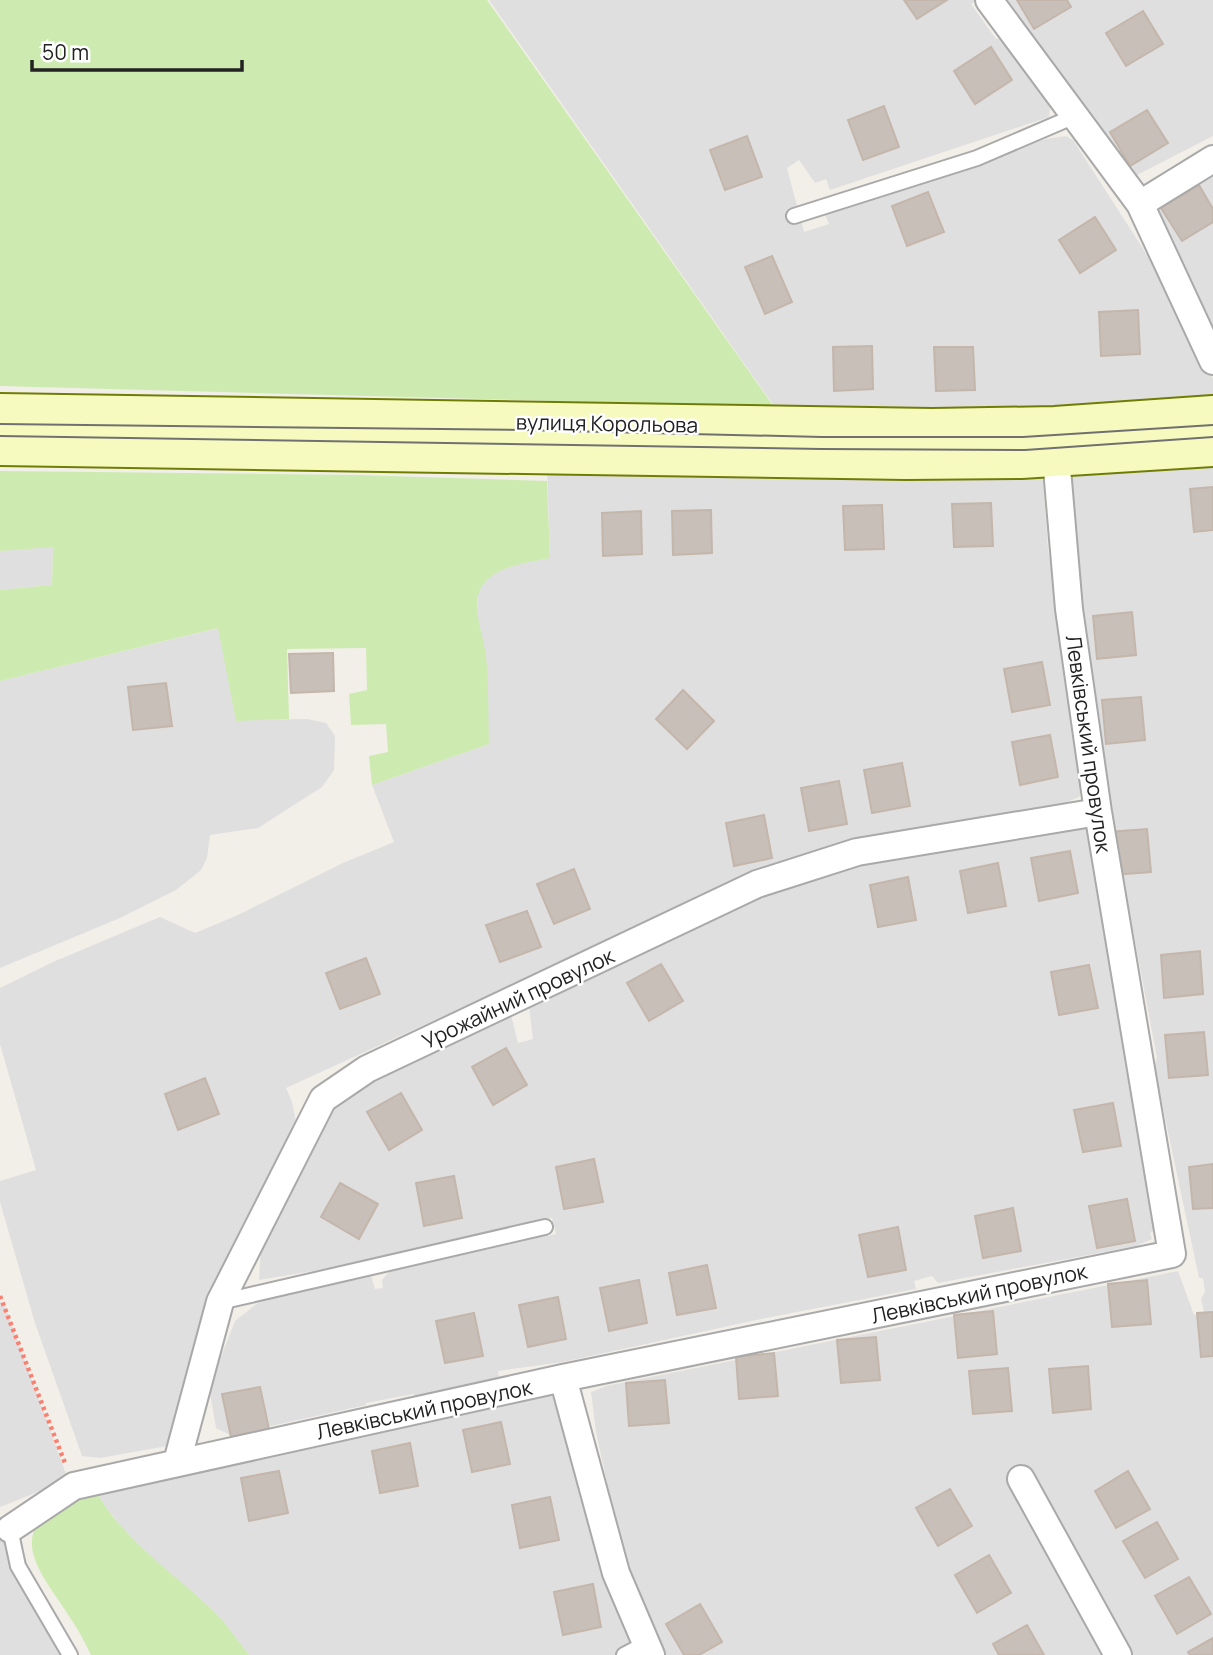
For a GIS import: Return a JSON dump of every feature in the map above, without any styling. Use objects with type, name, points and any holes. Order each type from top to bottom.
[{"type":"main road","name":"вулиця Корольова","points":[[0,413],[932,429],[1055,426],[1213,415]]},
{"type":"main road","name":"вулиця Корольова","points":[[0,446],[822,460],[1056,457],[1213,447]]},
{"type":"street","points":[[989,0],[1140,204],[1213,361]]},
{"type":"street","points":[[1140,204],[1213,159]]},
{"type":"street","name":"Левківський провулок","points":[[5,1527],[74,1486],[563,1378],[1172,1254],[1098,812],[1069,609],[1056,457]]},
{"type":"street","name":"Урожайний провулок","points":[[177,1462],[220,1302],[323,1099],[367,1069],[757,884],[857,852],[1098,812]]},
{"type":"street","points":[[563,1378],[640,1651]]},
{"type":"street","points":[[1021,1479],[1118,1655]]},
{"type":"lane","points":[[794,216],[977,158],[1074,116]]},
{"type":"lane","points":[[220,1302],[545,1227]]},
{"type":"lane","points":[[5,1527],[18,1566],[70,1655]]},
{"type":"path","points":[[0,1296],[74,1486]]},
{"type":"shaded area","points":[[489,0],[977,0],[971,4],[996,39],[1005,36],[1050,108],[1049,117],[830,190],[826,179],[815,183],[799,160],[787,168],[804,232],[829,224],[824,213],[937,173],[1046,139],[1066,136],[1073,140],[1169,289],[1213,379],[1213,401],[927,417],[779,413]]},
{"type":"shaded area","points":[[999,0],[1213,0],[1213,136],[1131,178]]},
{"type":"shaded area","points":[[1213,155],[1213,341],[1140,205]]},
{"type":"shaded area","points":[[1213,458],[1213,1655],[666,1655],[624,1561],[596,1432],[591,1392],[606,1386],[1178,1271],[1194,1315],[1204,1312],[1201,1299],[1205,1292],[1203,1278],[1199,1278],[1154,1066],[1157,1058],[1107,793],[1090,684],[1071,466]]},
{"type":"shaded area","points":[[547,467],[1042,467],[1048,549],[1084,786],[1079,797],[1062,804],[1013,815],[847,841],[843,846],[472,1003],[286,1088],[296,1122],[242,1238],[218,1274],[167,1446],[100,1458],[82,1456],[35,1323],[0,1202],[0,1181],[36,1170],[0,1044],[0,988],[53,962],[160,917],[195,933],[238,915],[343,863],[394,842],[372,785],[489,744],[477,609],[478,593],[487,578],[508,566],[550,558]]},
{"type":"shaded area","points":[[53,546],[52,585],[0,590],[0,551]]},
{"type":"shaded area","points":[[219,628],[236,720],[307,719],[326,723],[335,736],[334,770],[322,787],[258,828],[210,835],[207,858],[201,870],[176,890],[120,918],[0,968],[0,681]]},
{"type":"shaded area","points":[[1087,823],[1093,873],[1128,1050],[1156,1229],[1150,1233],[1152,1239],[1136,1246],[938,1283],[932,1276],[914,1281],[916,1289],[563,1362],[498,1371],[499,1377],[415,1396],[413,1394],[366,1403],[230,1435],[216,1428],[210,1393],[213,1377],[235,1321],[258,1303],[371,1276],[375,1289],[383,1288],[382,1280],[390,1271],[556,1234],[552,1218],[325,1269],[259,1280],[261,1248],[334,1096],[510,1011],[518,1043],[533,1039],[528,998],[764,893],[875,855]]},
{"type":"shaded area","points":[[0,1302],[5,1306],[66,1474],[53,1486],[0,1507]]},
{"type":"shaded area","points":[[559,1390],[636,1643],[634,1655],[249,1655],[222,1621],[129,1537],[101,1501],[93,1486]]},
{"type":"shaded area","points":[[0,1528],[71,1655],[0,1655]]},
{"type":"green space","points":[[0,0],[487,0],[774,407],[0,386]]},
{"type":"green space","points":[[0,471],[357,475],[547,481],[550,558],[502,570],[483,584],[478,595],[477,608],[487,667],[489,744],[372,785],[369,756],[388,752],[386,724],[351,725],[349,694],[367,690],[366,648],[287,649],[289,719],[236,721],[218,628],[0,681],[0,590],[52,585],[53,547],[0,551]]},
{"type":"green space","points":[[93,1486],[120,1525],[223,1621],[249,1655],[91,1655],[77,1628],[44,1579],[33,1554],[32,1541],[35,1529],[48,1513]]},
{"type":"building","points":[[904,0],[947,0],[917,19]]},
{"type":"building","points":[[1017,0],[1067,0],[1071,7],[1034,29]]},
{"type":"building","points":[[1143,11],[1163,44],[1126,66],[1106,33]]},
{"type":"building","points":[[991,47],[1012,80],[975,104],[954,71]]},
{"type":"building","points":[[884,106],[899,147],[863,160],[848,120]]},
{"type":"building","points":[[1147,110],[1168,143],[1130,166],[1110,132]]},
{"type":"building","points":[[747,136],[762,177],[725,190],[710,150]]},
{"type":"building","points":[[1199,185],[1213,209],[1213,222],[1182,241],[1161,208]]},
{"type":"building","points":[[928,192],[944,232],[907,246],[892,206]]},
{"type":"building","points":[[1095,217],[1116,250],[1080,273],[1059,240]]},
{"type":"building","points":[[772,256],[792,302],[765,314],[745,267]]},
{"type":"building","points":[[1138,310],[1140,354],[1101,356],[1099,312]]},
{"type":"building","points":[[872,346],[873,389],[834,391],[833,347]]},
{"type":"building","points":[[934,347],[973,347],[975,390],[936,391]]},
{"type":"building","points":[[1213,487],[1213,530],[1194,532],[1190,489]]},
{"type":"building","points":[[991,503],[993,546],[954,547],[952,504]]},
{"type":"building","points":[[882,505],[884,549],[845,550],[843,506]]},
{"type":"building","points":[[711,510],[712,553],[673,555],[672,511]]},
{"type":"building","points":[[641,511],[642,554],[603,556],[602,513]]},
{"type":"building","points":[[1132,612],[1136,655],[1097,659],[1093,616]]},
{"type":"building","points":[[333,653],[334,691],[291,693],[289,654]]},
{"type":"building","points":[[1042,662],[1050,705],[1012,712],[1004,669]]},
{"type":"building","points":[[166,683],[172,726],[133,730],[128,687]]},
{"type":"building","points":[[683,690],[714,721],[687,749],[656,719]]},
{"type":"building","points":[[1141,697],[1145,740],[1106,744],[1102,700]]},
{"type":"building","points":[[1050,735],[1058,777],[1020,785],[1012,742]]},
{"type":"building","points":[[902,763],[910,806],[872,813],[864,770]]},
{"type":"building","points":[[839,781],[847,824],[809,831],[801,788]]},
{"type":"building","points":[[764,815],[772,858],[734,866],[726,823]]},
{"type":"building","points":[[1147,829],[1151,872],[1112,875],[1108,832]]},
{"type":"building","points":[[1070,851],[1078,893],[1039,901],[1031,858]]},
{"type":"building","points":[[998,863],[1006,906],[968,913],[960,871]]},
{"type":"building","points":[[574,869],[590,909],[554,924],[537,884]]},
{"type":"building","points":[[908,877],[916,920],[878,927],[870,885]]},
{"type":"building","points":[[527,911],[541,947],[500,962],[486,925]]},
{"type":"building","points":[[1200,951],[1203,994],[1164,998],[1161,955]]},
{"type":"building","points":[[366,958],[380,994],[340,1009],[326,973]]},
{"type":"building","points":[[661,964],[683,1001],[649,1021],[627,983]]},
{"type":"building","points":[[1089,965],[1098,1008],[1059,1015],[1051,972]]},
{"type":"building","points":[[1204,1032],[1208,1075],[1169,1078],[1165,1035]]},
{"type":"building","points":[[506,1048],[527,1085],[493,1105],[472,1067]]},
{"type":"building","points":[[205,1078],[219,1114],[178,1130],[165,1094]]},
{"type":"building","points":[[401,1093],[422,1130],[389,1150],[367,1112]]},
{"type":"building","points":[[1113,1103],[1121,1146],[1083,1152],[1074,1110]]},
{"type":"building","points":[[594,1159],[603,1202],[564,1209],[556,1167]]},
{"type":"building","points":[[1213,1164],[1213,1208],[1193,1209],[1189,1167]]},
{"type":"building","points":[[454,1176],[462,1218],[424,1226],[416,1183]]},
{"type":"building","points":[[340,1183],[378,1204],[359,1239],[321,1217]]},
{"type":"building","points":[[1127,1199],[1135,1241],[1097,1248],[1089,1206]]},
{"type":"building","points":[[1013,1208],[1021,1251],[983,1258],[975,1216]]},
{"type":"building","points":[[898,1227],[906,1270],[868,1277],[859,1235]]},
{"type":"building","points":[[707,1265],[716,1308],[677,1315],[669,1273]]},
{"type":"building","points":[[639,1280],[647,1323],[609,1331],[600,1288]]},
{"type":"building","points":[[1147,1280],[1151,1324],[1112,1327],[1108,1284]]},
{"type":"building","points":[[558,1297],[566,1339],[528,1347],[519,1305]]},
{"type":"building","points":[[993,1311],[997,1354],[958,1358],[954,1315]]},
{"type":"building","points":[[1213,1312],[1213,1356],[1201,1357],[1197,1313]]},
{"type":"building","points":[[474,1313],[483,1356],[445,1363],[436,1321]]},
{"type":"building","points":[[876,1337],[880,1380],[841,1383],[837,1340]]},
{"type":"building","points":[[774,1353],[778,1396],[739,1399],[736,1357]]},
{"type":"building","points":[[1088,1366],[1091,1409],[1053,1413],[1049,1369]]},
{"type":"building","points":[[1008,1368],[1012,1411],[973,1414],[969,1371]]},
{"type":"building","points":[[665,1380],[669,1423],[629,1426],[626,1383]]},
{"type":"building","points":[[260,1387],[269,1429],[231,1437],[222,1394]]},
{"type":"building","points":[[501,1422],[510,1464],[472,1472],[463,1430]]},
{"type":"building","points":[[410,1443],[418,1486],[380,1493],[372,1451]]},
{"type":"building","points":[[279,1471],[288,1513],[249,1521],[241,1478]]},
{"type":"building","points":[[1128,1471],[1150,1509],[1116,1528],[1095,1491]]},
{"type":"building","points":[[950,1489],[972,1526],[938,1546],[916,1508]]},
{"type":"building","points":[[550,1497],[559,1540],[520,1548],[512,1505]]},
{"type":"building","points":[[1157,1522],[1178,1559],[1145,1578],[1123,1541]]},
{"type":"building","points":[[989,1555],[1011,1593],[977,1613],[955,1575]]},
{"type":"building","points":[[1189,1577],[1211,1614],[1177,1634],[1155,1596]]},
{"type":"building","points":[[593,1584],[601,1627],[563,1635],[554,1592]]},
{"type":"building","points":[[700,1604],[722,1642],[699,1655],[684,1655],[666,1624]]},
{"type":"building","points":[[1027,1625],[1044,1655],[999,1655],[993,1644]]},
{"type":"building","points":[[1213,1638],[1213,1655],[1190,1655],[1188,1652]]},
{"type":"tram line","points":[[0,424],[523,430],[822,437],[1023,437],[1213,425]]},
{"type":"tram line","points":[[0,436],[1025,450],[1213,437]]}]
